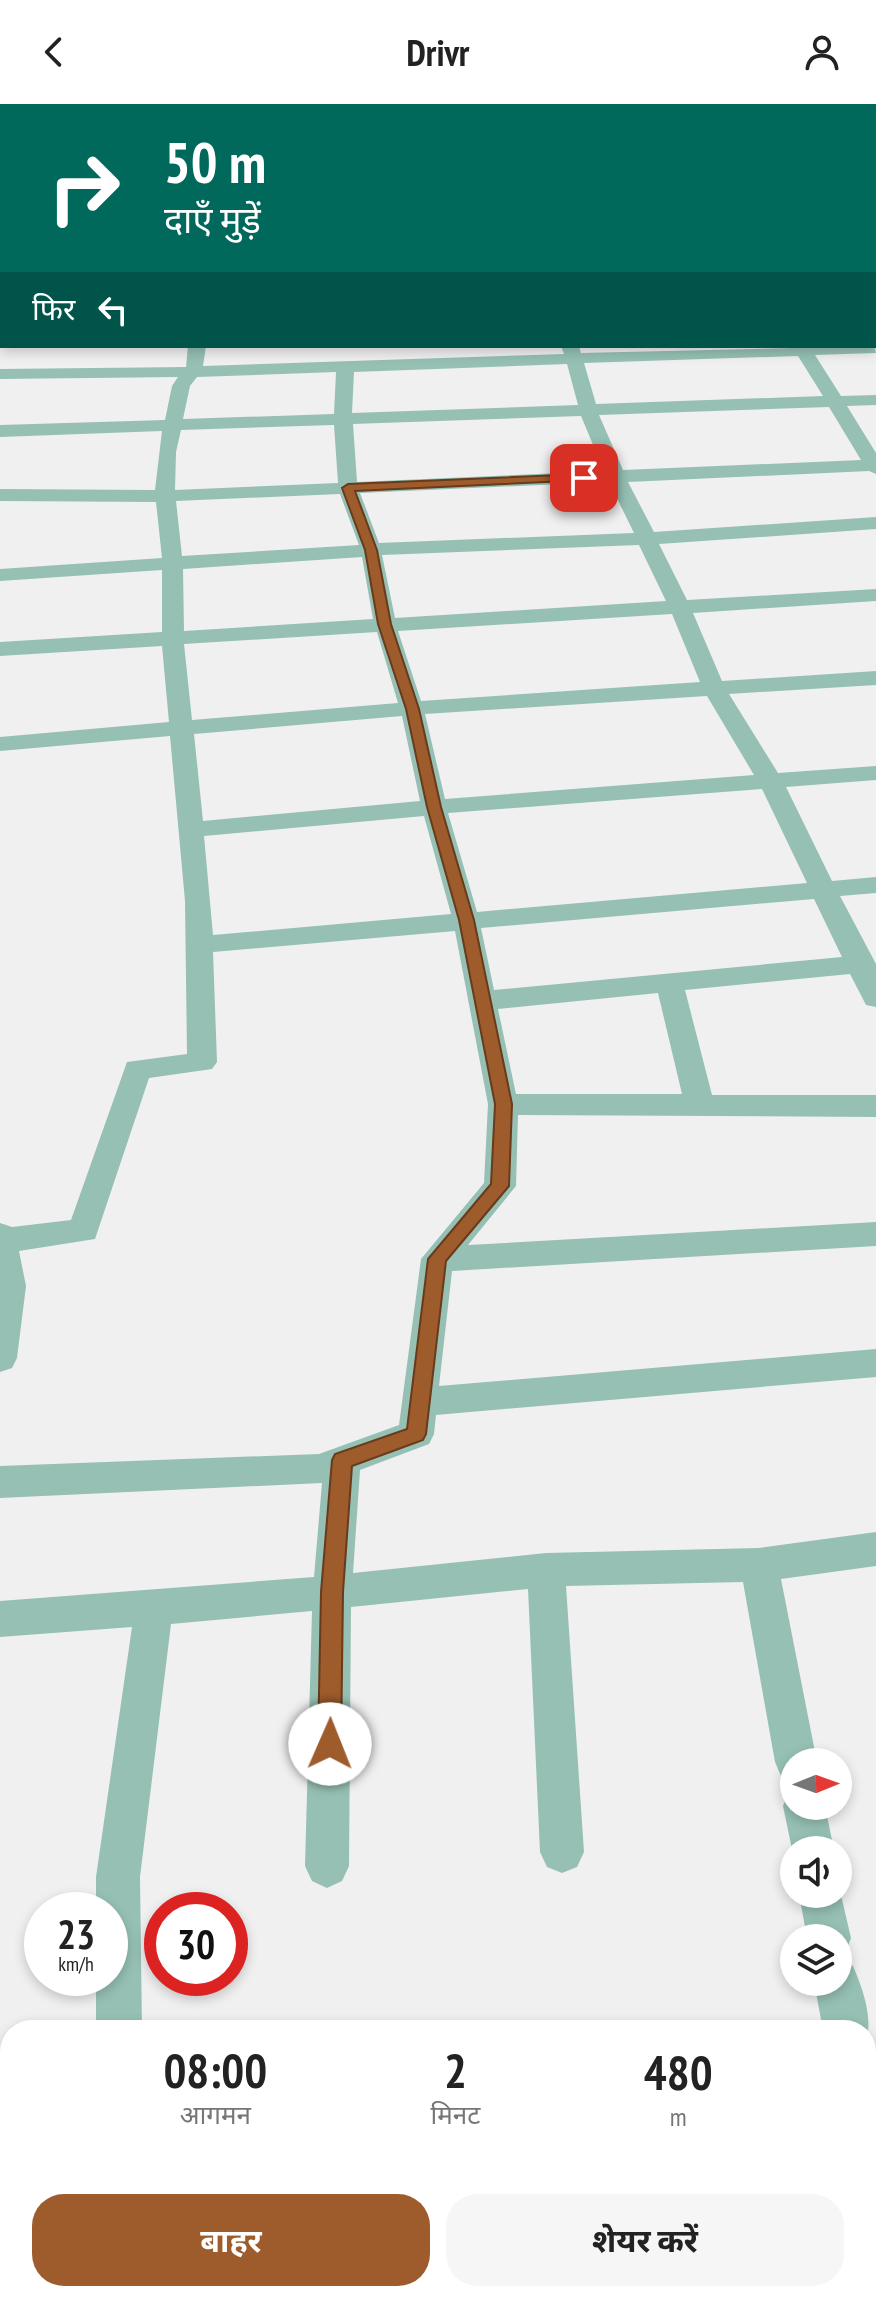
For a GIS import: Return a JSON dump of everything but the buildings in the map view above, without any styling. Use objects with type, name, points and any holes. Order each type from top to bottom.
[{"type":"street","points":[[0,1358],[9,1286],[0,1238],[84,1230],[137,1069],[202,1062],[192,830],[173,638],[172,563],[165,496],[167,452],[181,386],[192,372],[197,348]]},
{"type":"street","points":[[802,348],[875,466]]},
{"type":"street","points":[[0,374],[345,367],[572,352],[876,348]]},
{"type":"street","points":[[572,352],[589,409],[616,476],[680,608],[714,688],[771,782],[876,998]]},
{"type":"street","points":[[0,1482],[319,1469],[416,1434],[437,1259],[500,1186],[503,1104],[466,920],[434,807],[412,709],[385,624],[371,550],[348,488],[343,420],[345,367]]},
{"type":"street","points":[[0,431],[876,400]]},
{"type":"street","points":[[0,495],[165,496],[875,466]]},
{"type":"street","points":[[0,575],[371,550],[648,539],[876,523]]},
{"type":"street","points":[[0,649],[876,595]]},
{"type":"street","points":[[0,744],[412,709],[876,678]]},
{"type":"street","points":[[192,830],[434,807],[876,773]]},
{"type":"street","points":[[199,945],[876,885]]},
{"type":"street","points":[[481,1001],[862,964]]},
{"type":"street","points":[[669,982],[700,1105]]},
{"type":"street","points":[[503,1104],[876,1106]]},
{"type":"street","points":[[437,1259],[876,1234]]},
{"type":"street","points":[[420,1402],[876,1363]]},
{"type":"street","points":[[327,1866],[332,1592],[342,1460]]},
{"type":"street","points":[[0,1619],[154,1608],[546,1570],[759,1565],[876,1549]]},
{"type":"street","points":[[759,1565],[793,1748]]},
{"type":"street","points":[[546,1570],[562,1852]]},
{"type":"street","points":[[119,2020],[118,1877],[154,1608]]},
{"type":"street","points":[[840,1996],[844,2020]]},
{"type":"route","points":[[330,1744],[332,1592],[342,1460],[416,1434],[437,1259],[500,1186],[503,1104],[466,920],[434,807],[412,709],[385,624],[371,550],[348,488],[584,478]]}]
